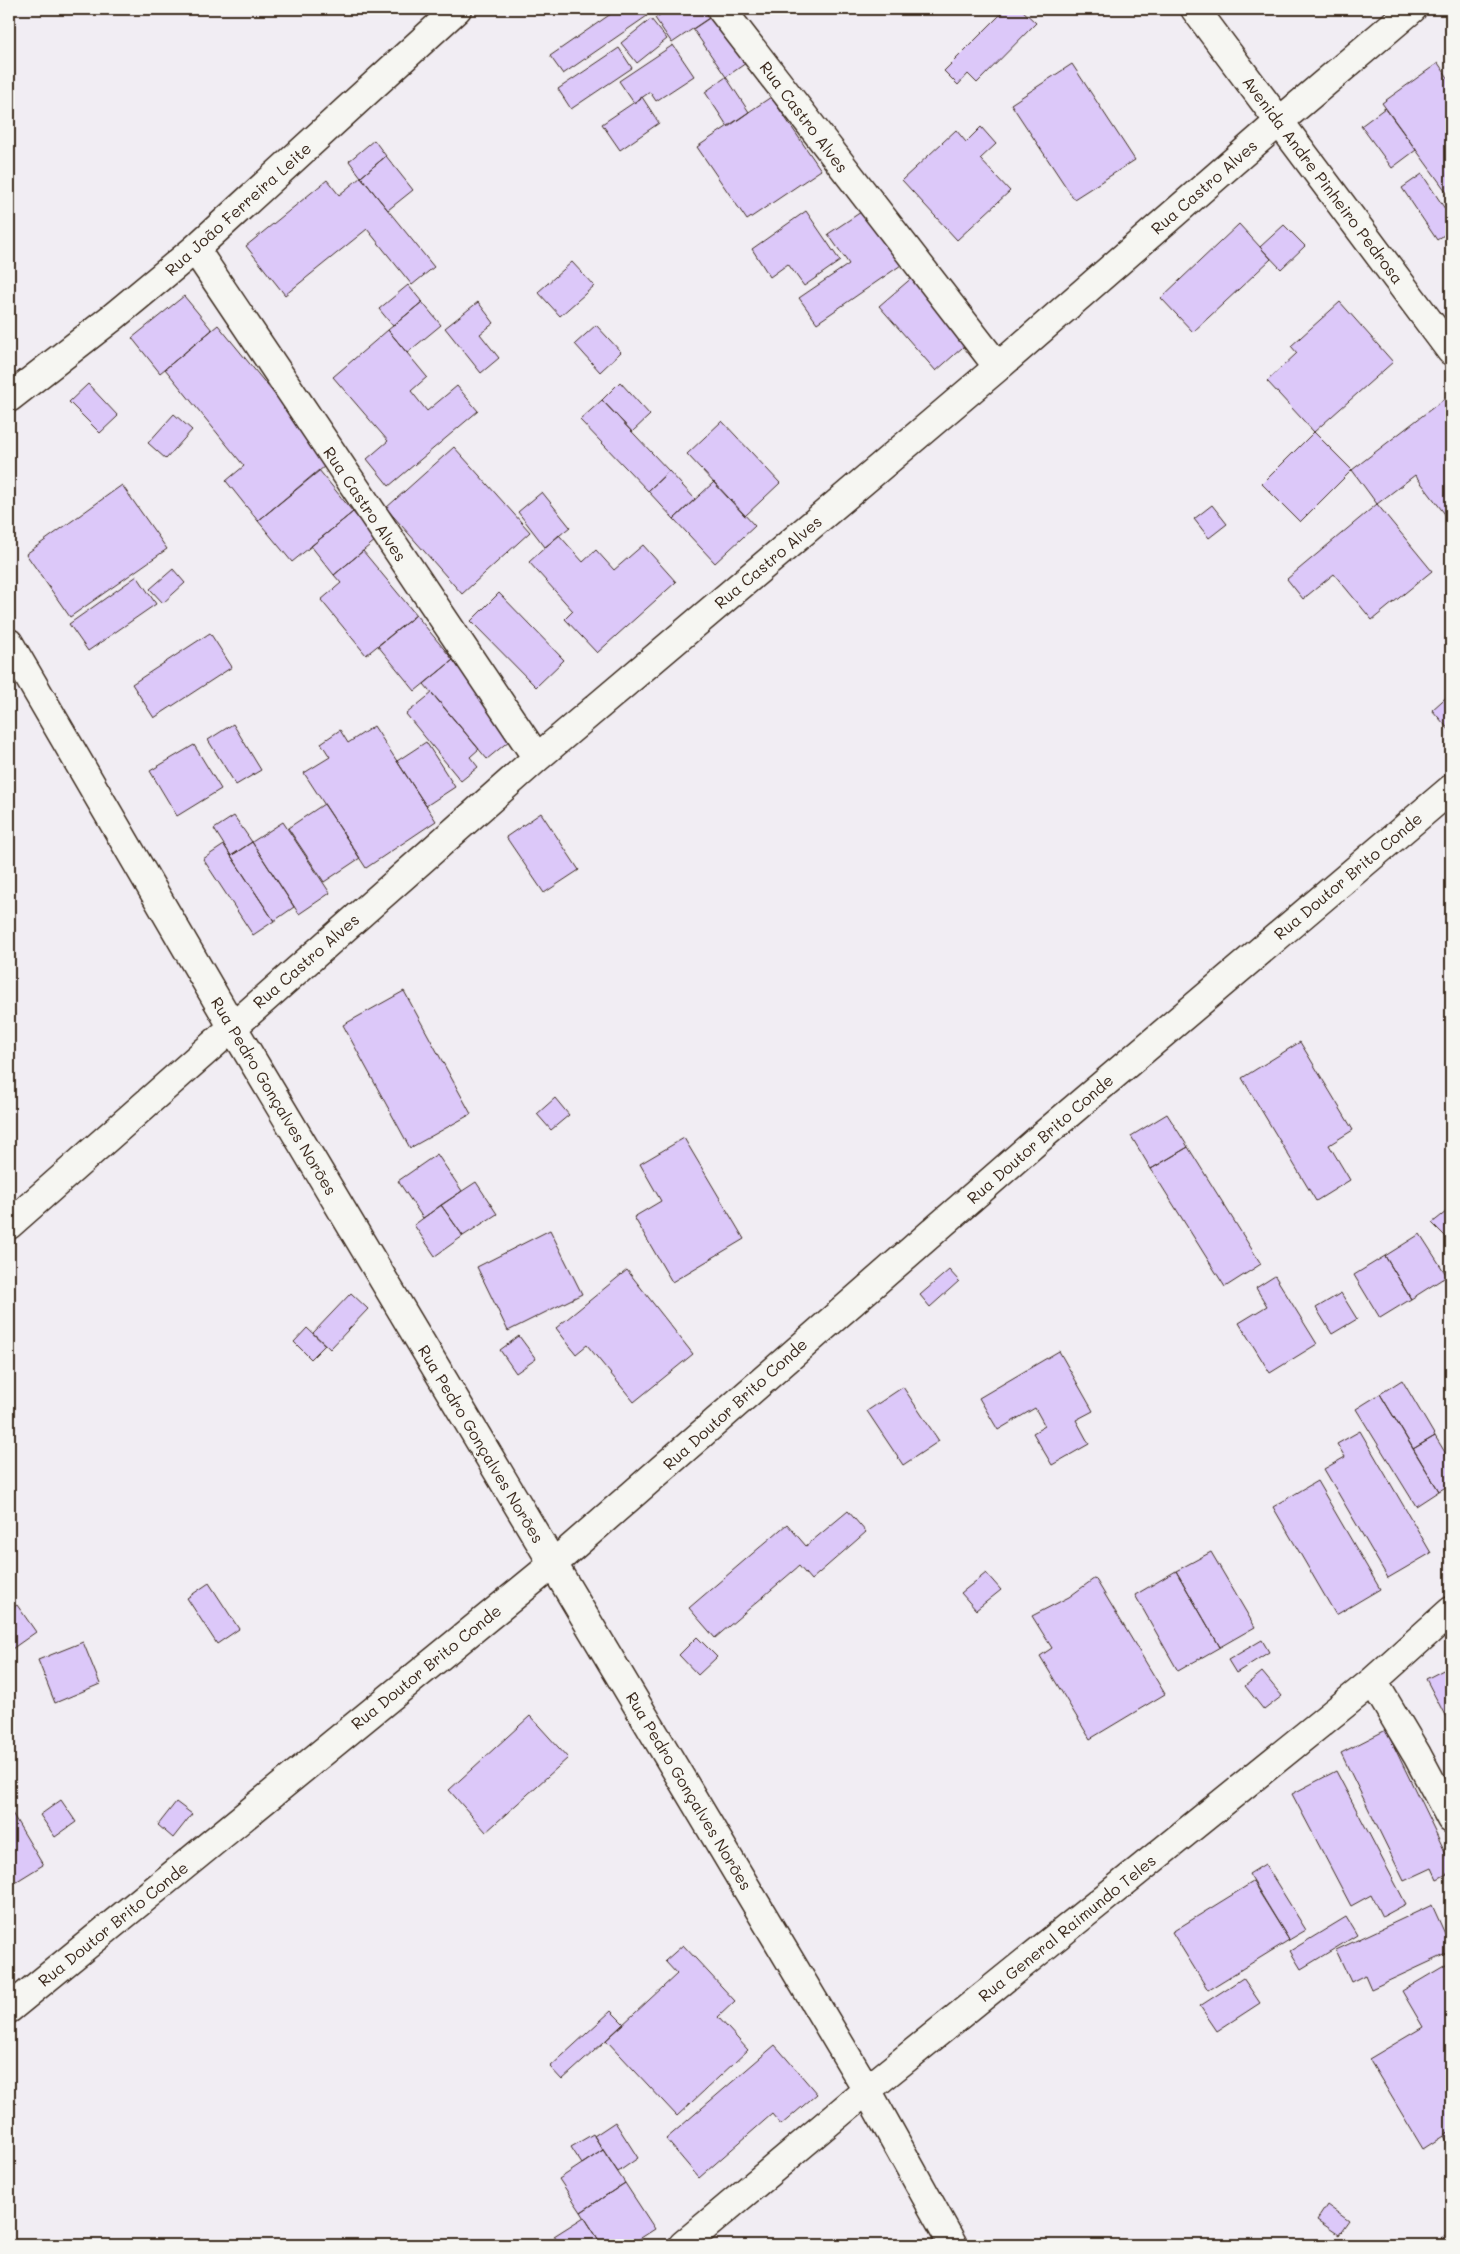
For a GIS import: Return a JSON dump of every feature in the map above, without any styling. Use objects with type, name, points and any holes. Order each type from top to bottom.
[{"type":"street","name":"Rua João Ferreira Leite","points":[[9,398],[113,318],[195,249],[457,9]]},
{"type":"street","name":"Rua Castro Alves","points":[[721,9],[998,367]]},
{"type":"street","name":"Avenida Andre Pinheiro Pedrosa","points":[[1195,9],[1451,351]]},
{"type":"street","name":"Rua Castro Alves","points":[[9,1225],[232,1026],[538,758],[998,367],[1280,121],[1412,9]]},
{"type":"street","name":"Rua Castro Alves","points":[[195,249],[416,580],[538,758]]},
{"type":"street","name":"Rua Pedro Gonçalves Norões","points":[[9,642],[232,1026],[867,2090],[953,2245]]},
{"type":"street","name":"Rua Doutor Brito Conde","points":[[9,2009],[553,1564],[1047,1132],[1451,789]]},
{"type":"street","name":"Rua General Raimundo Teles","points":[[683,2245],[867,2090],[1373,1681],[1451,1611]]},
{"type":"street","points":[[1373,1681],[1451,1819]]},
{"type":"building","points":[[618,9],[642,9],[647,16],[563,74],[550,56]]},
{"type":"building","points":[[669,9],[717,9],[719,11],[672,43],[655,18]]},
{"type":"building","points":[[1006,9],[1021,9],[1036,23],[977,83],[968,74],[958,85],[944,71]]},
{"type":"building","points":[[714,15],[746,63],[726,77],[693,29]]},
{"type":"building","points":[[651,19],[667,39],[637,63],[621,43]]},
{"type":"building","points":[[673,45],[694,76],[656,101],[650,92],[634,103],[619,81]]},
{"type":"building","points":[[619,48],[632,68],[571,109],[558,89]]},
{"type":"building","points":[[1438,63],[1451,82],[1451,198],[1382,103]]},
{"type":"building","points":[[1072,64],[1135,160],[1074,199],[1011,104]]},
{"type":"building","points":[[726,77],[749,112],[728,127],[705,92]]},
{"type":"building","points":[[642,97],[659,123],[620,150],[602,124]]},
{"type":"building","points":[[771,97],[821,170],[747,220],[697,147]]},
{"type":"building","points":[[1385,108],[1416,150],[1392,168],[1361,126]]},
{"type":"building","points":[[981,127],[996,144],[980,159],[1010,191],[957,240],[902,180],[956,130],[966,142]]},
{"type":"building","points":[[374,140],[386,156],[361,177],[349,161]]},
{"type":"building","points":[[386,156],[413,190],[388,210],[361,177]]},
{"type":"building","points":[[1422,174],[1451,218],[1451,230],[1437,240],[1402,188]]},
{"type":"building","points":[[361,177],[434,267],[412,285],[367,229],[285,295],[246,246],[327,180],[339,195]]},
{"type":"building","points":[[867,208],[904,263],[817,323],[799,298],[849,264],[828,234]]},
{"type":"building","points":[[806,211],[840,261],[804,286],[788,264],[770,277],[752,249]]},
{"type":"building","points":[[1239,224],[1271,259],[1193,332],[1161,298]]},
{"type":"building","points":[[1284,225],[1305,246],[1281,269],[1260,247]]},
{"type":"building","points":[[572,262],[594,286],[560,316],[538,292]]},
{"type":"building","points":[[914,276],[971,340],[936,371],[879,306]]},
{"type":"building","points":[[408,285],[422,302],[393,326],[379,309]]},
{"type":"building","points":[[184,296],[212,330],[160,373],[132,338]]},
{"type":"building","points":[[422,302],[441,325],[407,353],[388,330]]},
{"type":"building","points":[[478,302],[494,323],[480,334],[499,358],[481,373],[445,328]]},
{"type":"building","points":[[1340,302],[1393,362],[1314,432],[1267,381],[1297,353],[1291,346]]},
{"type":"building","points":[[218,325],[330,462],[258,521],[226,481],[244,466],[165,369]]},
{"type":"building","points":[[596,325],[621,352],[600,372],[575,344]]},
{"type":"building","points":[[388,330],[427,377],[411,391],[427,411],[457,386],[478,411],[389,486],[367,459],[388,441],[333,377]]},
{"type":"building","points":[[620,382],[650,415],[632,432],[602,400]]},
{"type":"building","points":[[88,384],[118,416],[100,433],[69,402]]},
{"type":"building","points":[[1448,396],[1451,400],[1451,522],[1415,475],[1377,504],[1352,470]]},
{"type":"building","points":[[602,400],[669,471],[648,491],[580,420]]},
{"type":"building","points":[[174,414],[192,430],[166,459],[148,443]]},
{"type":"building","points":[[722,421],[780,483],[745,516],[687,454]]},
{"type":"building","points":[[1314,432],[1352,470],[1300,522],[1262,484]]},
{"type":"building","points":[[454,447],[530,532],[462,594],[386,508]]},
{"type":"building","points":[[319,470],[353,512],[292,562],[258,521]]},
{"type":"building","points":[[669,471],[695,499],[674,519],[648,491]]},
{"type":"building","points":[[714,482],[755,526],[715,563],[674,519]]},
{"type":"building","points":[[122,485],[167,549],[70,617],[26,554]]},
{"type":"building","points":[[542,492],[570,527],[545,547],[518,512]]},
{"type":"building","points":[[1377,504],[1432,571],[1372,620],[1334,574],[1303,599],[1287,579]]},
{"type":"building","points":[[1212,505],[1227,524],[1209,538],[1194,519]]},
{"type":"building","points":[[353,512],[376,540],[334,575],[311,546]]},
{"type":"building","points":[[559,535],[583,562],[596,550],[614,570],[643,545],[676,582],[597,653],[565,619],[573,611],[529,562]]},
{"type":"building","points":[[363,551],[416,615],[366,655],[321,600],[341,583],[334,575]]},
{"type":"building","points":[[173,569],[185,583],[163,603],[150,589]]},
{"type":"building","points":[[137,576],[156,604],[88,651],[69,624]]},
{"type":"building","points":[[499,593],[564,660],[536,687],[471,621]]},
{"type":"building","points":[[416,615],[453,660],[415,691],[378,646]]},
{"type":"building","points":[[210,633],[232,667],[154,718],[132,684]]},
{"type":"building","points":[[453,660],[515,736],[487,759],[424,684]]},
{"type":"building","points":[[432,693],[479,749],[470,757],[478,767],[461,781],[406,714]]},
{"type":"building","points":[[1451,693],[1451,732],[1432,710]]},
{"type":"building","points":[[233,724],[261,770],[236,785],[208,740]]},
{"type":"building","points":[[374,726],[436,821],[366,868],[304,773],[330,757],[321,743],[340,730],[348,743]]},
{"type":"building","points":[[426,742],[455,787],[426,806],[397,761]]},
{"type":"building","points":[[194,745],[221,789],[177,816],[150,771]]},
{"type":"building","points":[[324,804],[360,858],[324,882],[288,828]]},
{"type":"building","points":[[541,813],[579,870],[544,893],[506,837]]},
{"type":"building","points":[[234,816],[252,842],[231,856],[214,829]]},
{"type":"building","points":[[283,822],[330,893],[299,914],[252,842]]},
{"type":"building","points":[[252,842],[294,907],[274,921],[231,856]]},
{"type":"building","points":[[224,845],[274,921],[253,935],[203,859]]},
{"type":"building","points":[[404,991],[471,1114],[410,1148],[343,1025]]},
{"type":"building","points":[[1300,1042],[1353,1130],[1329,1145],[1350,1180],[1316,1201],[1242,1078]]},
{"type":"building","points":[[555,1098],[569,1115],[551,1130],[537,1114]]},
{"type":"building","points":[[1167,1114],[1188,1147],[1151,1169],[1131,1136]]},
{"type":"building","points":[[684,1138],[744,1239],[672,1282],[634,1217],[661,1201],[640,1164]]},
{"type":"building","points":[[1188,1147],[1261,1264],[1225,1287],[1151,1169]]},
{"type":"building","points":[[437,1154],[462,1191],[423,1218],[398,1181]]},
{"type":"building","points":[[476,1182],[497,1214],[463,1236],[441,1205]]},
{"type":"building","points":[[441,1205],[463,1236],[435,1256],[414,1225]]},
{"type":"building","points":[[1451,1208],[1451,1242],[1432,1223]]},
{"type":"building","points":[[550,1230],[582,1294],[508,1331],[477,1267]]},
{"type":"building","points":[[1420,1234],[1447,1276],[1411,1299],[1385,1256]]},
{"type":"building","points":[[1385,1256],[1411,1299],[1380,1318],[1354,1275]]},
{"type":"building","points":[[627,1270],[693,1354],[634,1402],[587,1345],[576,1354],[556,1328]]},
{"type":"building","points":[[949,1270],[959,1281],[930,1307],[920,1295]]},
{"type":"building","points":[[1275,1276],[1317,1344],[1270,1373],[1239,1323],[1267,1306],[1256,1288]]},
{"type":"building","points":[[351,1293],[368,1309],[330,1349],[313,1333]]},
{"type":"building","points":[[1341,1293],[1357,1319],[1332,1334],[1316,1308]]},
{"type":"building","points":[[307,1328],[325,1345],[311,1359],[294,1342]]},
{"type":"building","points":[[519,1336],[536,1359],[516,1373],[500,1350]]},
{"type":"building","points":[[1059,1351],[1093,1411],[1076,1420],[1089,1444],[1052,1465],[1033,1433],[1045,1426],[1035,1408],[998,1430],[979,1398]]},
{"type":"building","points":[[1402,1380],[1435,1436],[1413,1449],[1380,1394]]},
{"type":"building","points":[[903,1387],[939,1441],[903,1465],[867,1411]]},
{"type":"building","points":[[1380,1394],[1439,1491],[1416,1506],[1356,1409]]},
{"type":"building","points":[[1360,1431],[1431,1553],[1388,1578],[1324,1469],[1345,1457],[1337,1444]]},
{"type":"building","points":[[1435,1436],[1451,1462],[1451,1484],[1439,1491],[1413,1449]]},
{"type":"building","points":[[1317,1481],[1380,1589],[1336,1615],[1273,1507]]},
{"type":"building","points":[[848,1511],[866,1532],[811,1580],[799,1566],[715,1638],[689,1608],[787,1524],[806,1546]]},
{"type":"building","points":[[1211,1552],[1255,1627],[1220,1647],[1176,1571]]},
{"type":"building","points":[[1176,1571],[1220,1647],[1178,1671],[1135,1595]]},
{"type":"building","points":[[986,1573],[1001,1590],[976,1610],[961,1593]]},
{"type":"building","points":[[1095,1578],[1165,1694],[1090,1739],[1040,1656],[1052,1648],[1032,1616],[1069,1597]]},
{"type":"building","points":[[209,1583],[239,1629],[217,1644],[187,1598]]},
{"type":"building","points":[[17,1605],[36,1632],[9,1651],[9,1610]]},
{"type":"building","points":[[697,1637],[717,1657],[698,1675],[679,1655]]},
{"type":"building","points":[[1262,1640],[1269,1652],[1236,1673],[1228,1660]]},
{"type":"building","points":[[83,1642],[100,1684],[55,1703],[38,1660]]},
{"type":"building","points":[[1451,1666],[1451,1727],[1426,1679]]},
{"type":"building","points":[[1262,1672],[1282,1696],[1264,1710],[1245,1686]]},
{"type":"building","points":[[530,1716],[568,1758],[486,1832],[449,1790]]},
{"type":"building","points":[[1386,1730],[1451,1864],[1451,1872],[1437,1879],[1432,1868],[1404,1881],[1341,1753]]},
{"type":"building","points":[[1336,1771],[1406,1904],[1382,1917],[1371,1895],[1351,1906],[1292,1794]]},
{"type":"building","points":[[61,1800],[76,1822],[55,1837],[40,1815]]},
{"type":"building","points":[[176,1802],[192,1814],[173,1838],[158,1825]]},
{"type":"building","points":[[9,1808],[43,1865],[9,1886]]},
{"type":"building","points":[[1265,1864],[1306,1930],[1289,1940],[1249,1874]]},
{"type":"building","points":[[1253,1882],[1289,1940],[1208,1990],[1172,1932]]},
{"type":"building","points":[[1432,1905],[1451,1947],[1451,1952],[1371,1989],[1365,1975],[1351,1982],[1336,1950]]},
{"type":"building","points":[[1346,1917],[1357,1935],[1301,1969],[1290,1951]]},
{"type":"building","points":[[683,1945],[735,2001],[718,2017],[748,2050],[677,2116],[606,2040],[677,1974],[665,1961]]},
{"type":"building","points":[[1451,1962],[1451,2131],[1423,2149],[1369,2059],[1423,2027],[1402,1991]]},
{"type":"building","points":[[1243,1978],[1260,2003],[1217,2031],[1200,2006]]},
{"type":"building","points":[[611,2011],[624,2024],[562,2080],[550,2067]]},
{"type":"building","points":[[775,2045],[817,2094],[781,2125],[772,2114],[699,2178],[666,2139]]},
{"type":"building","points":[[615,2122],[638,2158],[618,2172],[594,2136]]},
{"type":"building","points":[[1451,2131],[1451,2149],[1443,2136]]},
{"type":"building","points":[[593,2134],[603,2150],[582,2164],[571,2147]]},
{"type":"building","points":[[603,2150],[625,2183],[581,2212],[559,2179]]},
{"type":"building","points":[[625,2183],[655,2229],[630,2245],[602,2245],[581,2212]]},
{"type":"building","points":[[1327,2205],[1349,2221],[1339,2235],[1317,2220]]},
{"type":"building","points":[[584,2217],[602,2245],[560,2245],[554,2236]]},
{"type":"building","points":[[1451,2232],[1451,2245],[1433,2245]]}]
